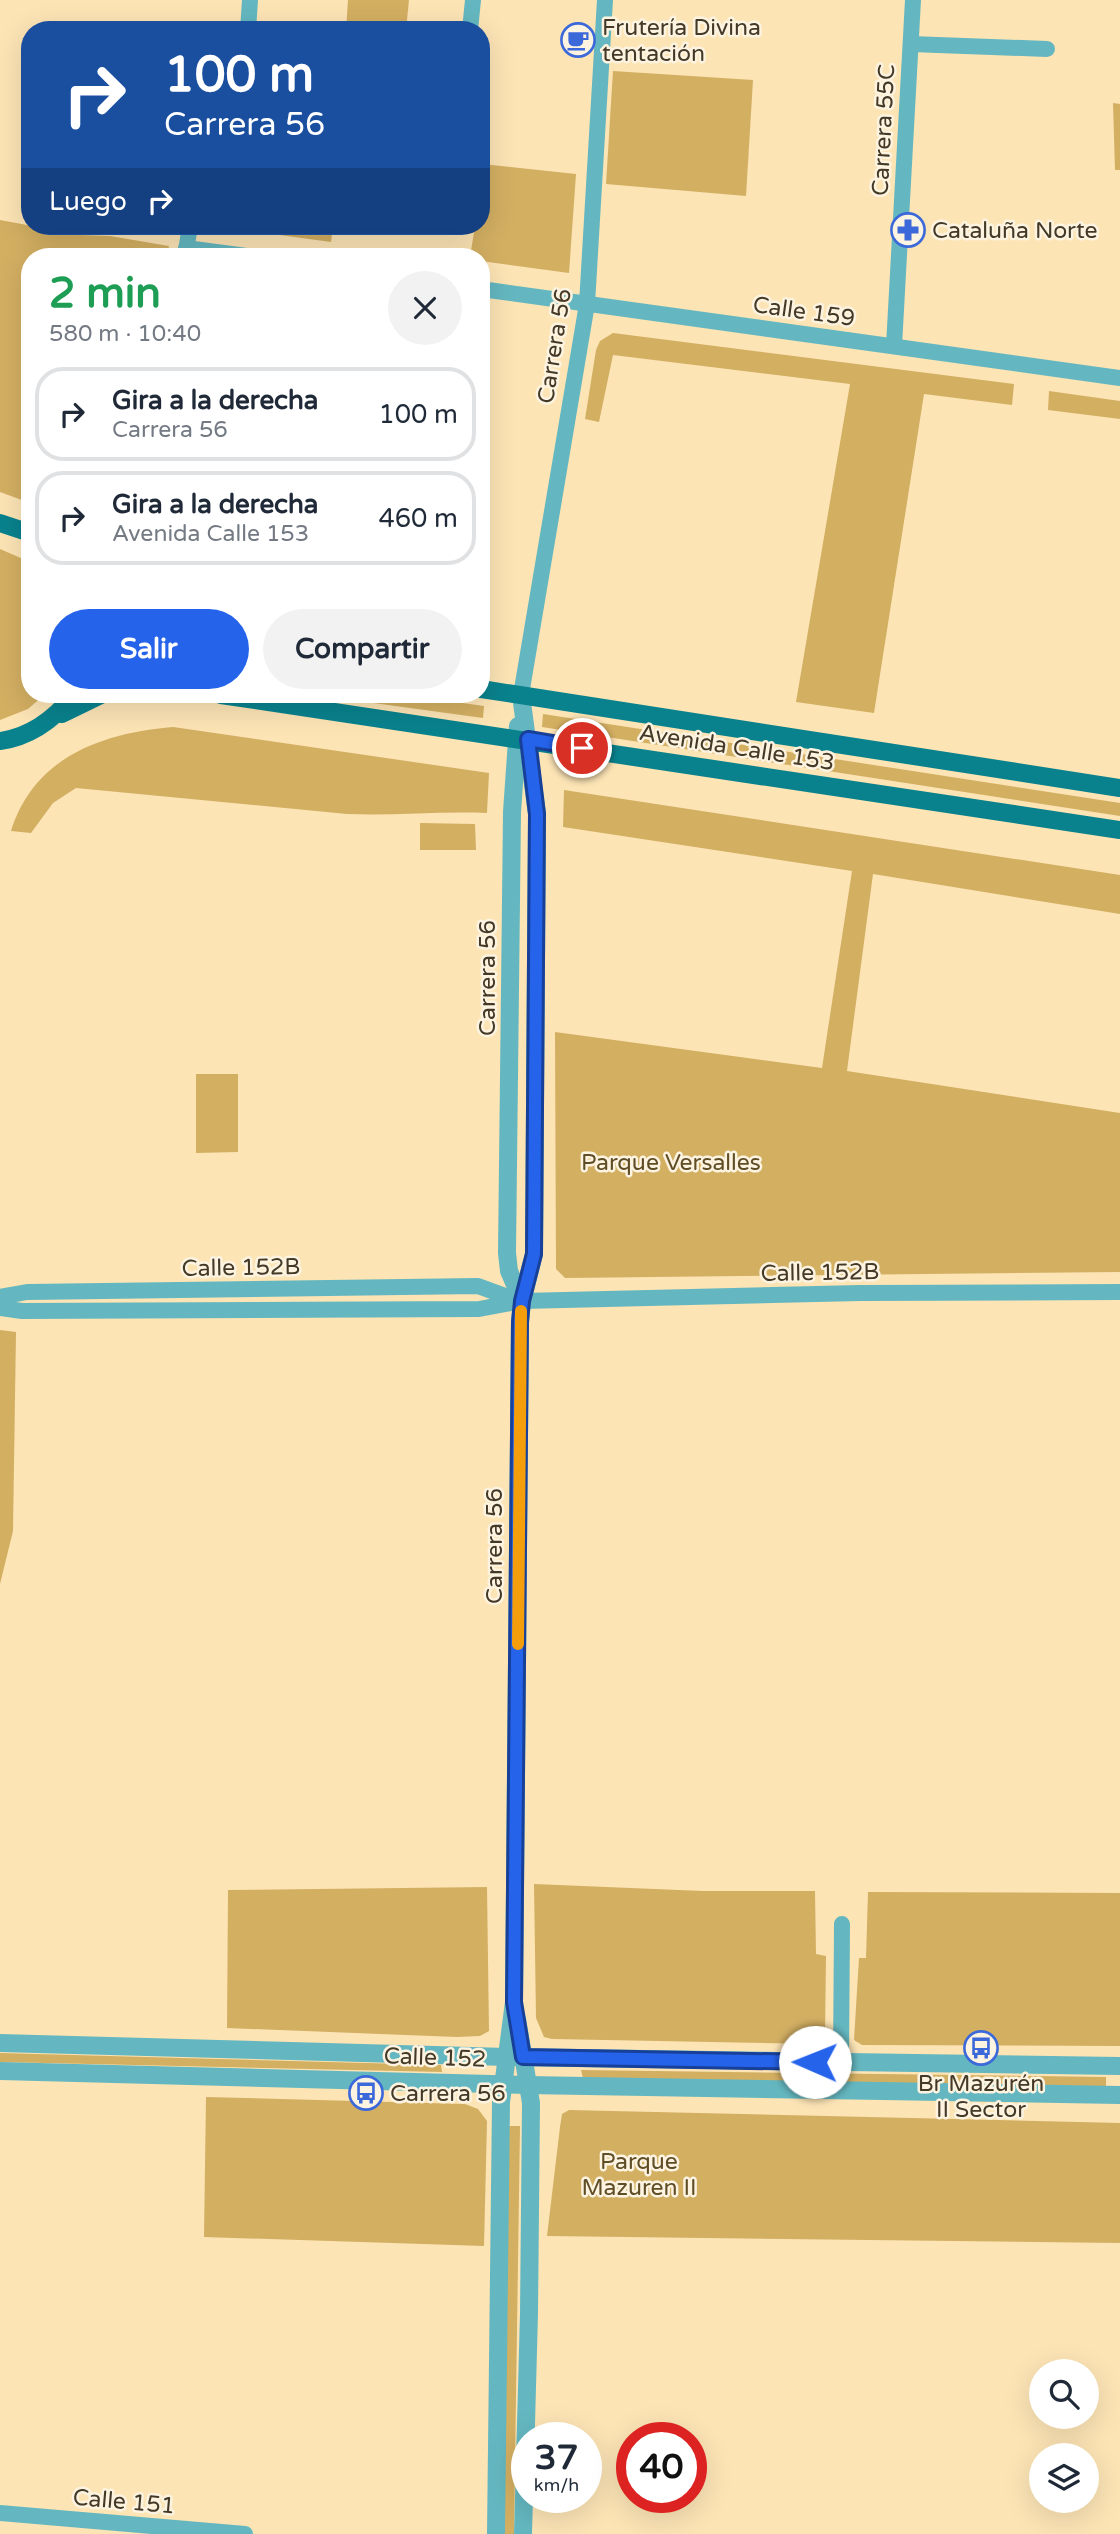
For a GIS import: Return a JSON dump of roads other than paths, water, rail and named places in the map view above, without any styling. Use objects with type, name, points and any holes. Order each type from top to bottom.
[{"type":"main road","points":[[0,523],[21,530]]},
{"type":"main road","name":"Avenida Calle 153","points":[[490,690],[1120,788]]},
{"type":"main road","points":[[49,721],[66,703]]},
{"type":"main road","points":[[0,741],[30,732],[86,703]]},
{"type":"main road","name":"Avenida Calle 153","points":[[276,703],[1120,830]]},
{"type":"street","points":[[249,21],[250,0]]},
{"type":"street","points":[[471,21],[473,0]]},
{"type":"street","name":"Carrera 56","points":[[522,1301],[509,1271],[507,1253],[512,812],[522,739],[521,695],[587,304],[605,0]]},
{"type":"street","name":"Carrera 55C","points":[[894,346],[913,0]]},
{"type":"street","points":[[911,44],[1047,49]]},
{"type":"street","name":"Calle 159","points":[[490,290],[1120,378]]},
{"type":"street","name":"Carrera 56","points":[[522,739],[537,814],[534,1240],[531,1270],[522,1301],[514,2002],[515,2057],[527,2085],[531,2103],[523,2534]]},
{"type":"street","name":"Calle 152B","points":[[0,1297],[27,1292],[478,1286],[522,1301]]},
{"type":"street","name":"Calle 152B","points":[[0,1308],[22,1311],[479,1309],[522,1301],[860,1293],[1120,1292]]},
{"type":"street","points":[[841,2062],[842,1924]]},
{"type":"street","name":"Calle 152","points":[[0,2043],[515,2057],[1120,2066]]},
{"type":"street","name":"Carrera 56","points":[[496,2534],[501,2102],[503,2084],[515,2057]]},
{"type":"street","name":"Calle 152","points":[[0,2071],[527,2085],[1120,2095]]},
{"type":"street","name":"Calle 151","points":[[0,2513],[245,2534]]},
{"type":"place","name":"Frutería Divina tentación","points":[[578,40]]},
{"type":"place","name":"Cataluña Norte","points":[[908,230]]},
{"type":"place","name":"Br Mazurén II Sector","points":[[981,2048]]},
{"type":"place","name":"Carrera 56","points":[[366,2093]]},
{"type":"park label","name":"Parque Versalles","points":[[671,1162]]},
{"type":"park label","name":"Parque Mazuren II","points":[[639,2174]]}]
